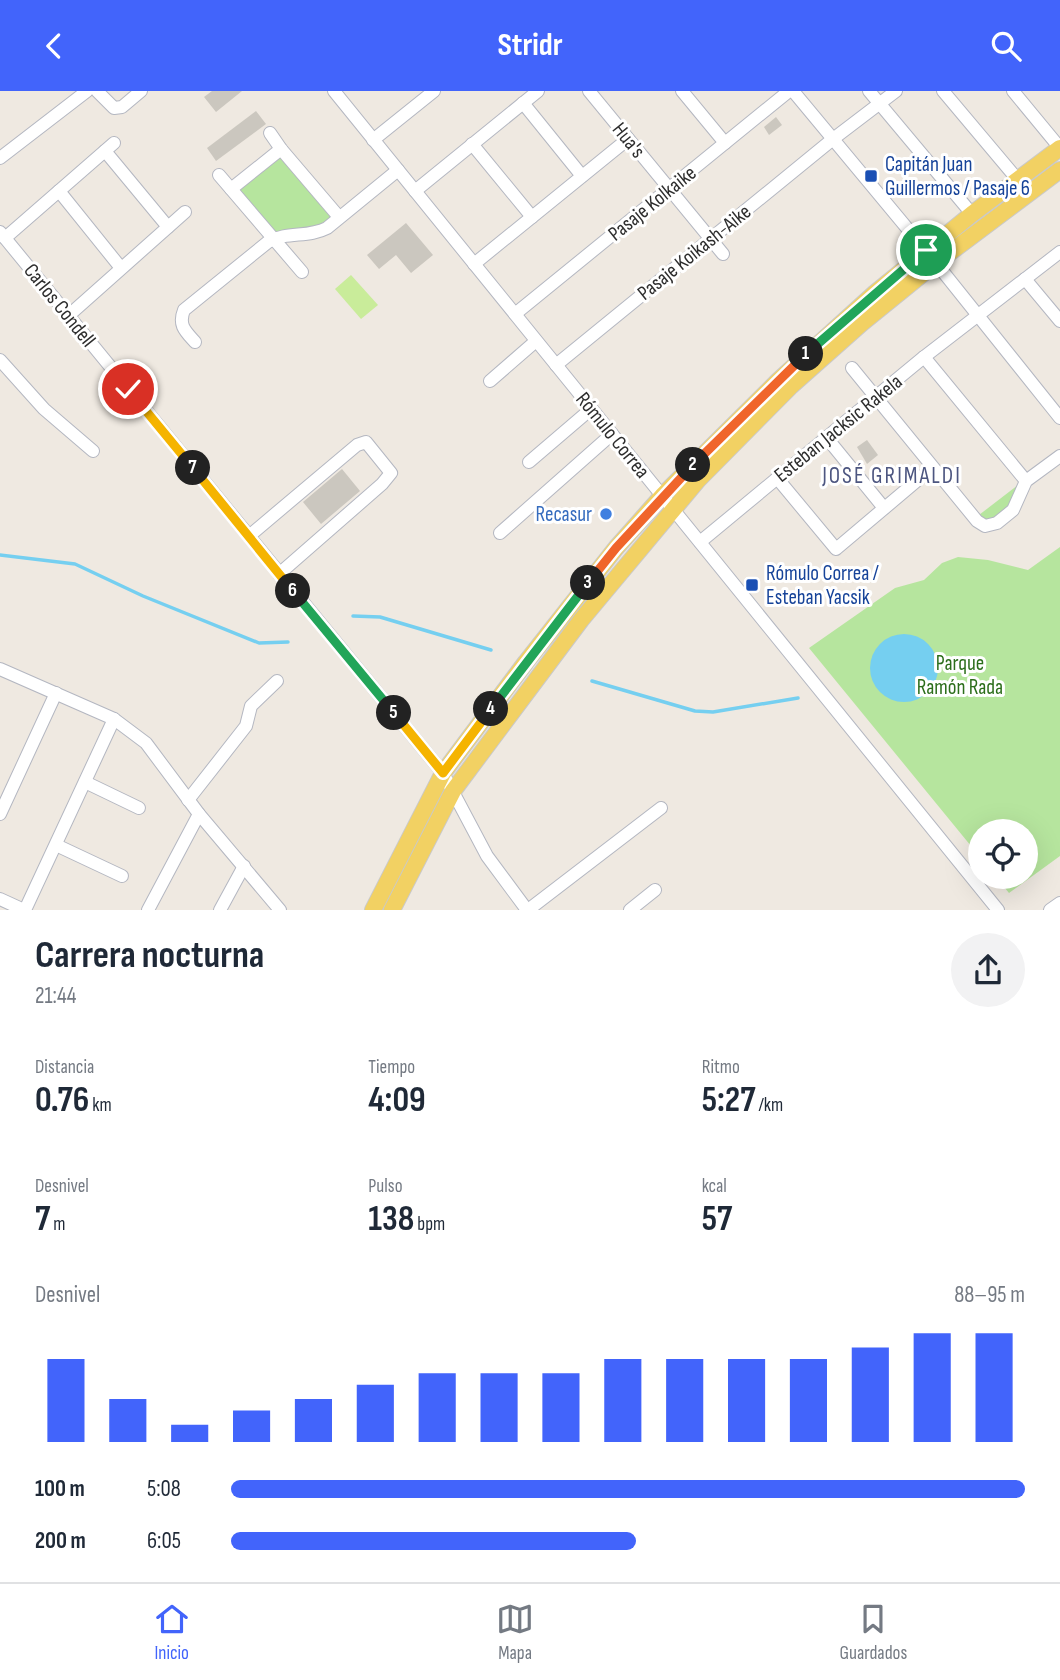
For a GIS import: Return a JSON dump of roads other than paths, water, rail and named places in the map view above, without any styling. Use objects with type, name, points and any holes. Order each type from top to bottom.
[{"type":"main road","points":[[373,910],[443,773],[591,579],[667,502],[724,453],[791,386],[862,323],[972,214],[1060,148]]},
{"type":"main road","points":[[931,257],[1060,170]]},
{"type":"main road","points":[[392,910],[453,791],[667,502]]},
{"type":"street","points":[[0,157],[87,91]]},
{"type":"street","points":[[97,91],[114,108],[121,107],[141,91]]},
{"type":"street","name":"Rómulo Correa","points":[[334,91],[998,910]]},
{"type":"street","points":[[373,140],[434,91]]},
{"type":"street","points":[[415,191],[538,91]]},
{"type":"street","name":"Hua's","points":[[589,91],[723,254]]},
{"type":"street","points":[[682,91],[725,143]]},
{"type":"street","points":[[791,91],[931,257],[1060,418]]},
{"type":"street","name":"Pasaje Kolkaike","points":[[515,314],[791,91]]},
{"type":"street","points":[[869,91],[972,214]]},
{"type":"street","name":"Pasaje Koikash-Aike","points":[[556,365],[833,139],[896,91]]},
{"type":"street","points":[[943,91],[1017,179]]},
{"type":"street","points":[[1013,91],[1060,148]]},
{"type":"street","points":[[523,103],[582,176]]},
{"type":"street","points":[[271,133],[281,149],[339,217]]},
{"type":"street","points":[[474,264],[628,139]]},
{"type":"street","points":[[472,144],[532,217]]},
{"type":"street","points":[[2,235],[110,147],[168,227]]},
{"type":"street","points":[[231,189],[281,149]]},
{"type":"street","points":[[195,342],[183,329],[180,320],[184,310],[274,238],[316,234],[398,170]]},
{"type":"street","points":[[219,175],[302,272]]},
{"type":"street","points":[[59,191],[121,268]]},
{"type":"street","points":[[68,316],[185,212]]},
{"type":"street","name":"Carlos Condell","points":[[2,235],[443,773],[487,856],[528,910]]},
{"type":"street","name":"Esteban Jacksic Rakela","points":[[699,542],[924,357],[1060,252]]},
{"type":"street","points":[[1025,279],[1060,321]]},
{"type":"street","points":[[489,381],[536,341]]},
{"type":"street","points":[[924,357],[1026,481]]},
{"type":"street","points":[[0,360],[44,409],[93,451]]},
{"type":"street","points":[[852,368],[932,468],[977,521],[985,526],[997,523],[1013,510],[1026,481],[1060,456]]},
{"type":"street","points":[[529,462],[592,409]]},
{"type":"street","points":[[500,533],[612,434]]},
{"type":"street","points":[[826,437],[884,508]]},
{"type":"street","points":[[249,536],[357,445],[366,442],[391,473],[382,484],[279,573]]},
{"type":"street","points":[[777,478],[836,549],[932,468]]},
{"type":"street","points":[[0,669],[114,719],[146,743],[199,814],[279,910]]},
{"type":"street","points":[[188,800],[246,726],[251,706],[277,681]]},
{"type":"street","points":[[0,814],[56,693]]},
{"type":"street","points":[[0,899],[24,910],[114,719]]},
{"type":"street","points":[[85,782],[139,808]]},
{"type":"street","points":[[528,910],[661,808]]},
{"type":"street","points":[[148,910],[199,814]]},
{"type":"street","points":[[56,845],[122,876]]},
{"type":"street","points":[[220,910],[244,866]]},
{"type":"street","points":[[630,910],[655,890]]},
{"type":"street","points":[[1051,910],[1060,903]]},
{"type":"water","points":[[911,634],[932,649],[938,661],[936,681],[928,692],[911,702],[897,702],[880,692],[872,681],[870,661],[880,644],[891,636]]},
{"type":"waterway","points":[[0,555],[75,564],[143,596],[259,643],[288,642]]},
{"type":"waterway","points":[[353,616],[380,617],[491,650]]},
{"type":"waterway","points":[[592,681],[695,711],[713,712],[798,698]]},
{"type":"place","name":"Capitán Juan Guillermos / Pasaje 6","points":[[871,176]]},
{"type":"place","name":"Recasur","points":[[606,514]]},
{"type":"place","name":"Rómulo Correa / Esteban Yacsik","points":[[752,585]]},
{"type":"district","name":"JOSÉ GRIMALDI","points":[[892,475]]},
{"type":"park label","name":"Parque Ramón Rada","points":[[960,675]]}]
